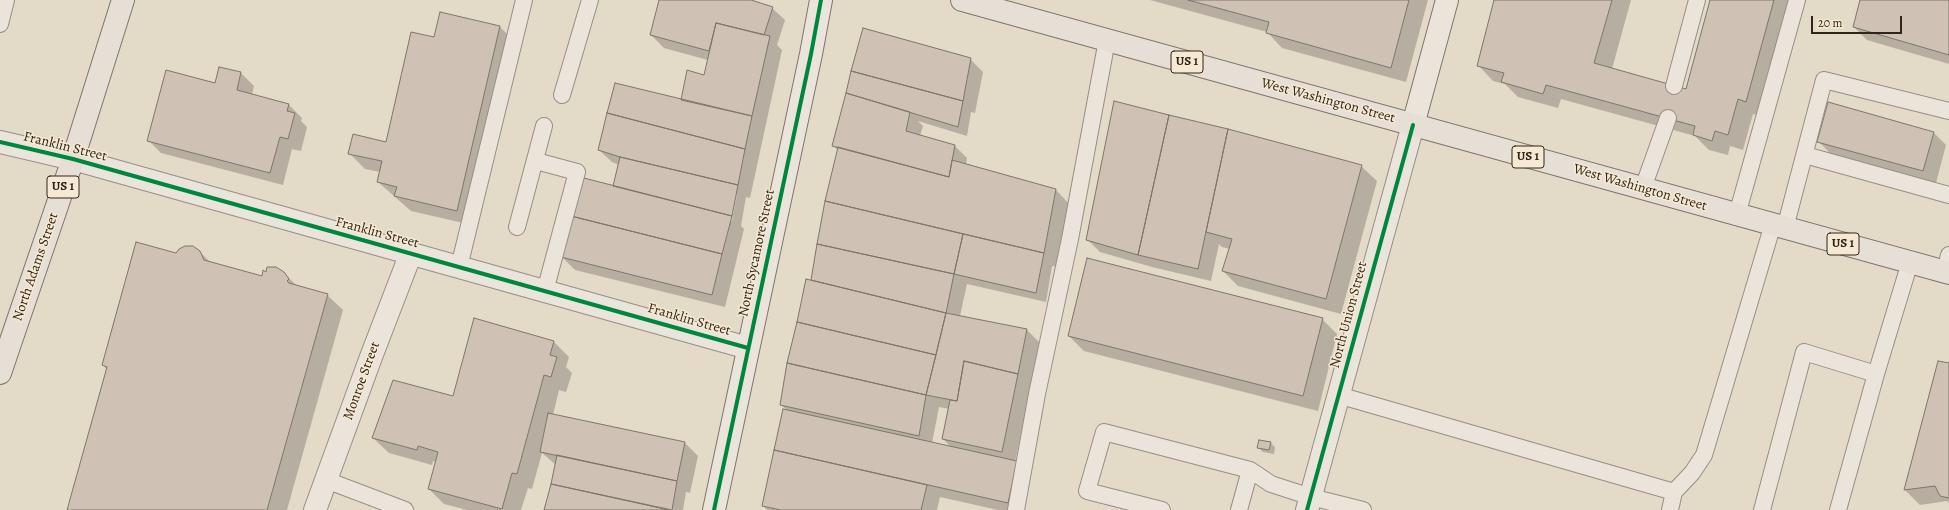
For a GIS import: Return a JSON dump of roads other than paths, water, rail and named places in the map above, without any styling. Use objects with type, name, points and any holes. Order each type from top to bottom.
[{"type":"main road","name":"North Adams Street","points":[[0,373],[73,159],[123,0]]},
{"type":"main road","name":"West Washington Street","points":[[962,0],[1910,262],[1948,266]]},
{"type":"street","name":"North Sycamore Street","points":[[714,510],[811,54],[821,0]]},
{"type":"street","name":"North Union Street","points":[[1309,503],[1447,0]]},
{"type":"street","name":"Franklin Street","points":[[0,142],[73,159],[748,348]]},
{"type":"street","name":"Monroe Street","points":[[315,510],[370,357],[411,253]]},
{"type":"lane","points":[[0,24],[6,0]]},
{"type":"lane","points":[[459,267],[524,0]]},
{"type":"lane","points":[[562,95],[590,0]]},
{"type":"lane","points":[[1674,86],[1697,0]]},
{"type":"lane","points":[[1737,215],[1797,0]]},
{"type":"lane","points":[[1016,510],[1037,394],[1070,239],[1107,40]]},
{"type":"lane","points":[[1670,510],[1674,492],[1692,474],[1704,455],[1779,226],[1805,155],[1824,80],[1949,111]]},
{"type":"lane","points":[[1644,188],[1668,118]]},
{"type":"lane","points":[[518,227],[544,126]]},
{"type":"lane","points":[[1805,155],[1949,195]]},
{"type":"lane","points":[[536,161],[577,172],[545,291]]},
{"type":"lane","points":[[1838,510],[1876,374],[1910,262]]},
{"type":"lane","points":[[1762,510],[1804,352],[1876,374]]},
{"type":"lane","points":[[1338,395],[1674,492]]},
{"type":"lane","points":[[1162,510],[1087,491],[1104,432],[1250,470],[1271,484],[1309,503],[1363,510]]},
{"type":"lane","points":[[1239,510],[1250,470]]},
{"type":"lane","points":[[326,480],[405,510]]}]
